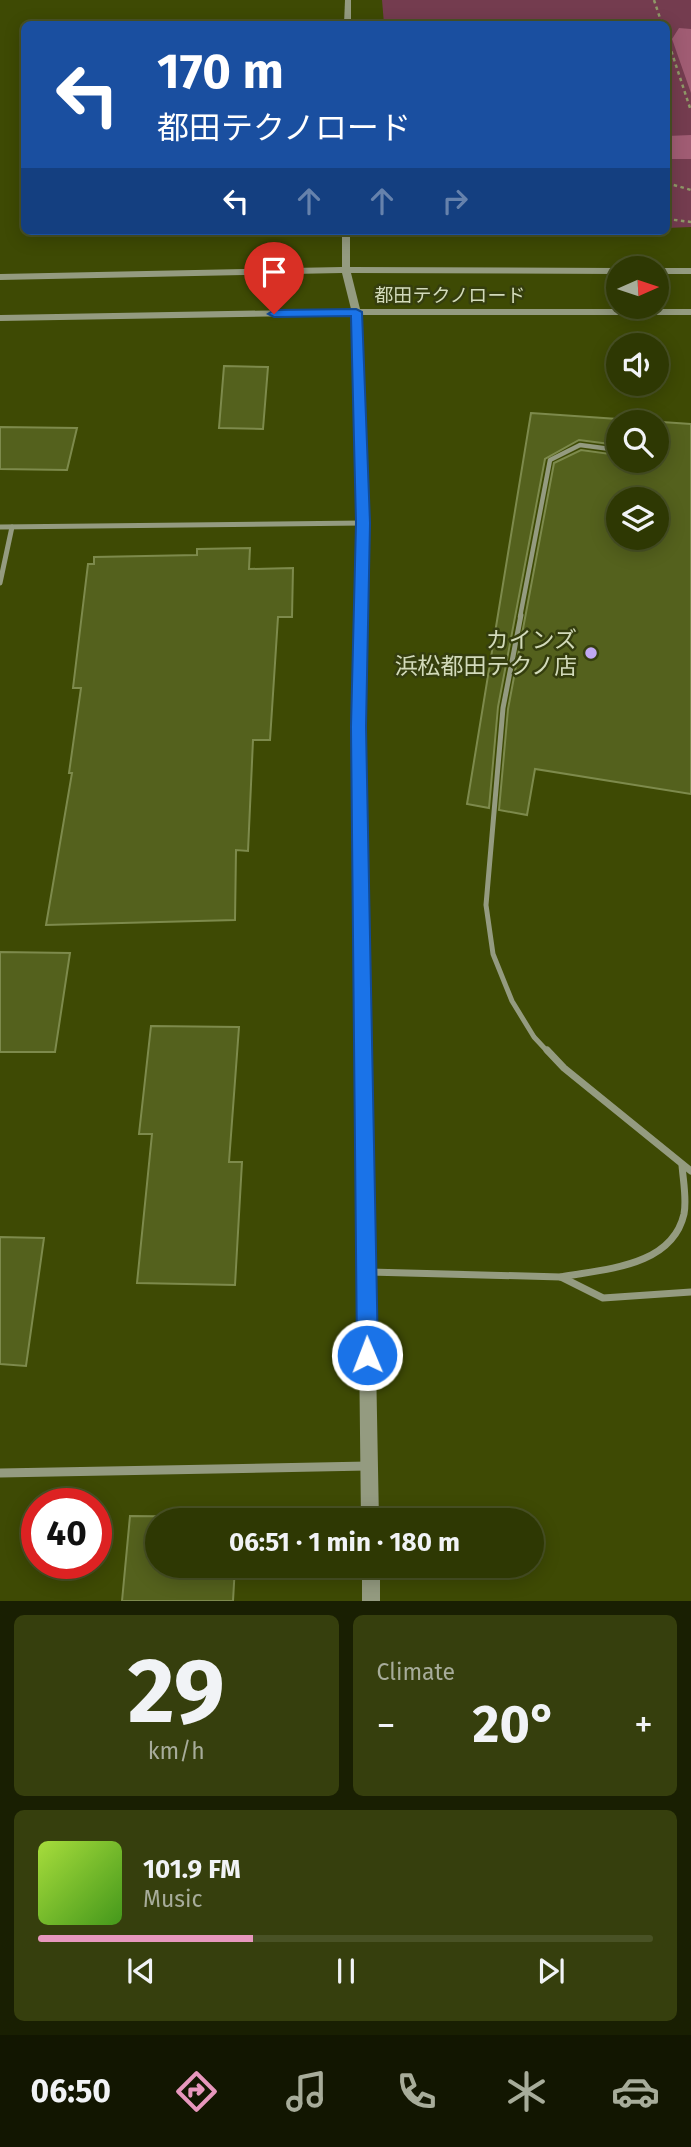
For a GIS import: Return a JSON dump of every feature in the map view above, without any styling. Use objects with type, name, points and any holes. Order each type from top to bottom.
[{"type":"street","points":[[348,0],[348,21]]},
{"type":"street","points":[[346,235],[346,270],[356,312],[363,523],[358,727],[370,1508]]},
{"type":"street","name":"都田テクノロード","points":[[0,277],[346,270],[606,271]]},
{"type":"street","points":[[669,271],[691,271]]},
{"type":"street","name":"都田テクノロード","points":[[0,318],[356,312],[691,312]]},
{"type":"street","points":[[0,527],[363,523]]},
{"type":"street","points":[[0,583],[12,527]]},
{"type":"street","points":[[0,1473],[369,1466]]},
{"type":"street","points":[[371,1578],[372,1601]]},
{"type":"lane","points":[[606,448],[580,445],[550,460],[503,708],[486,905],[493,954],[512,1001],[534,1037],[564,1068],[691,1171]]},
{"type":"lane","points":[[366,1272],[561,1278],[654,1256],[669,1246],[679,1230],[684,1212],[682,1165]]},
{"type":"lane","points":[[561,1278],[603,1298],[691,1292]]},
{"type":"path","points":[[654,0],[661,21]]},
{"type":"path","points":[[670,47],[691,111]]},
{"type":"path","points":[[670,184],[691,190]]},
{"type":"path","points":[[670,219],[691,222]]},
{"type":"shaded area","points":[[382,0],[691,0],[691,227],[670,228],[670,21],[384,21]]},
{"type":"shaded area","points":[[679,28],[691,29],[691,93],[672,39]]},
{"type":"shaded area","points":[[691,135],[691,159],[670,159],[670,136]]},
{"type":"building","points":[[224,366],[268,367],[263,429],[219,428]]},
{"type":"building","name":"カインズ 浜松都田テクノ店","points":[[531,413],[606,418],[606,443],[579,440],[545,459],[498,707],[489,808],[467,804]]},
{"type":"building","name":"カインズ 浜松都田テクノ店","points":[[669,422],[691,424],[691,794],[535,769],[527,815],[499,810],[508,709],[554,463],[581,450],[606,453],[606,473],[669,473]]},
{"type":"building","points":[[0,427],[77,428],[67,470],[0,469]]},
{"type":"building","points":[[250,548],[249,569],[293,568],[292,617],[278,617],[270,740],[253,740],[248,851],[236,850],[235,920],[46,925],[72,773],[69,773],[81,688],[73,688],[88,564],[94,564],[94,557],[197,555],[197,549]]},
{"type":"building","points":[[0,952],[70,953],[55,1052],[0,1052]]},
{"type":"building","points":[[151,1026],[239,1027],[229,1162],[242,1162],[235,1285],[137,1283],[152,1134],[139,1134]]},
{"type":"building","points":[[0,1237],[44,1238],[26,1366],[0,1364]]},
{"type":"building","points":[[130,1516],[145,1516],[145,1578],[234,1578],[233,1601],[122,1601]]},
{"type":"place","name":"カインズ 浜松都田テクノ店","points":[[591,653]]},
{"type":"route","points":[[274,314],[356,312],[363,523],[358,727],[367,1355]]}]
